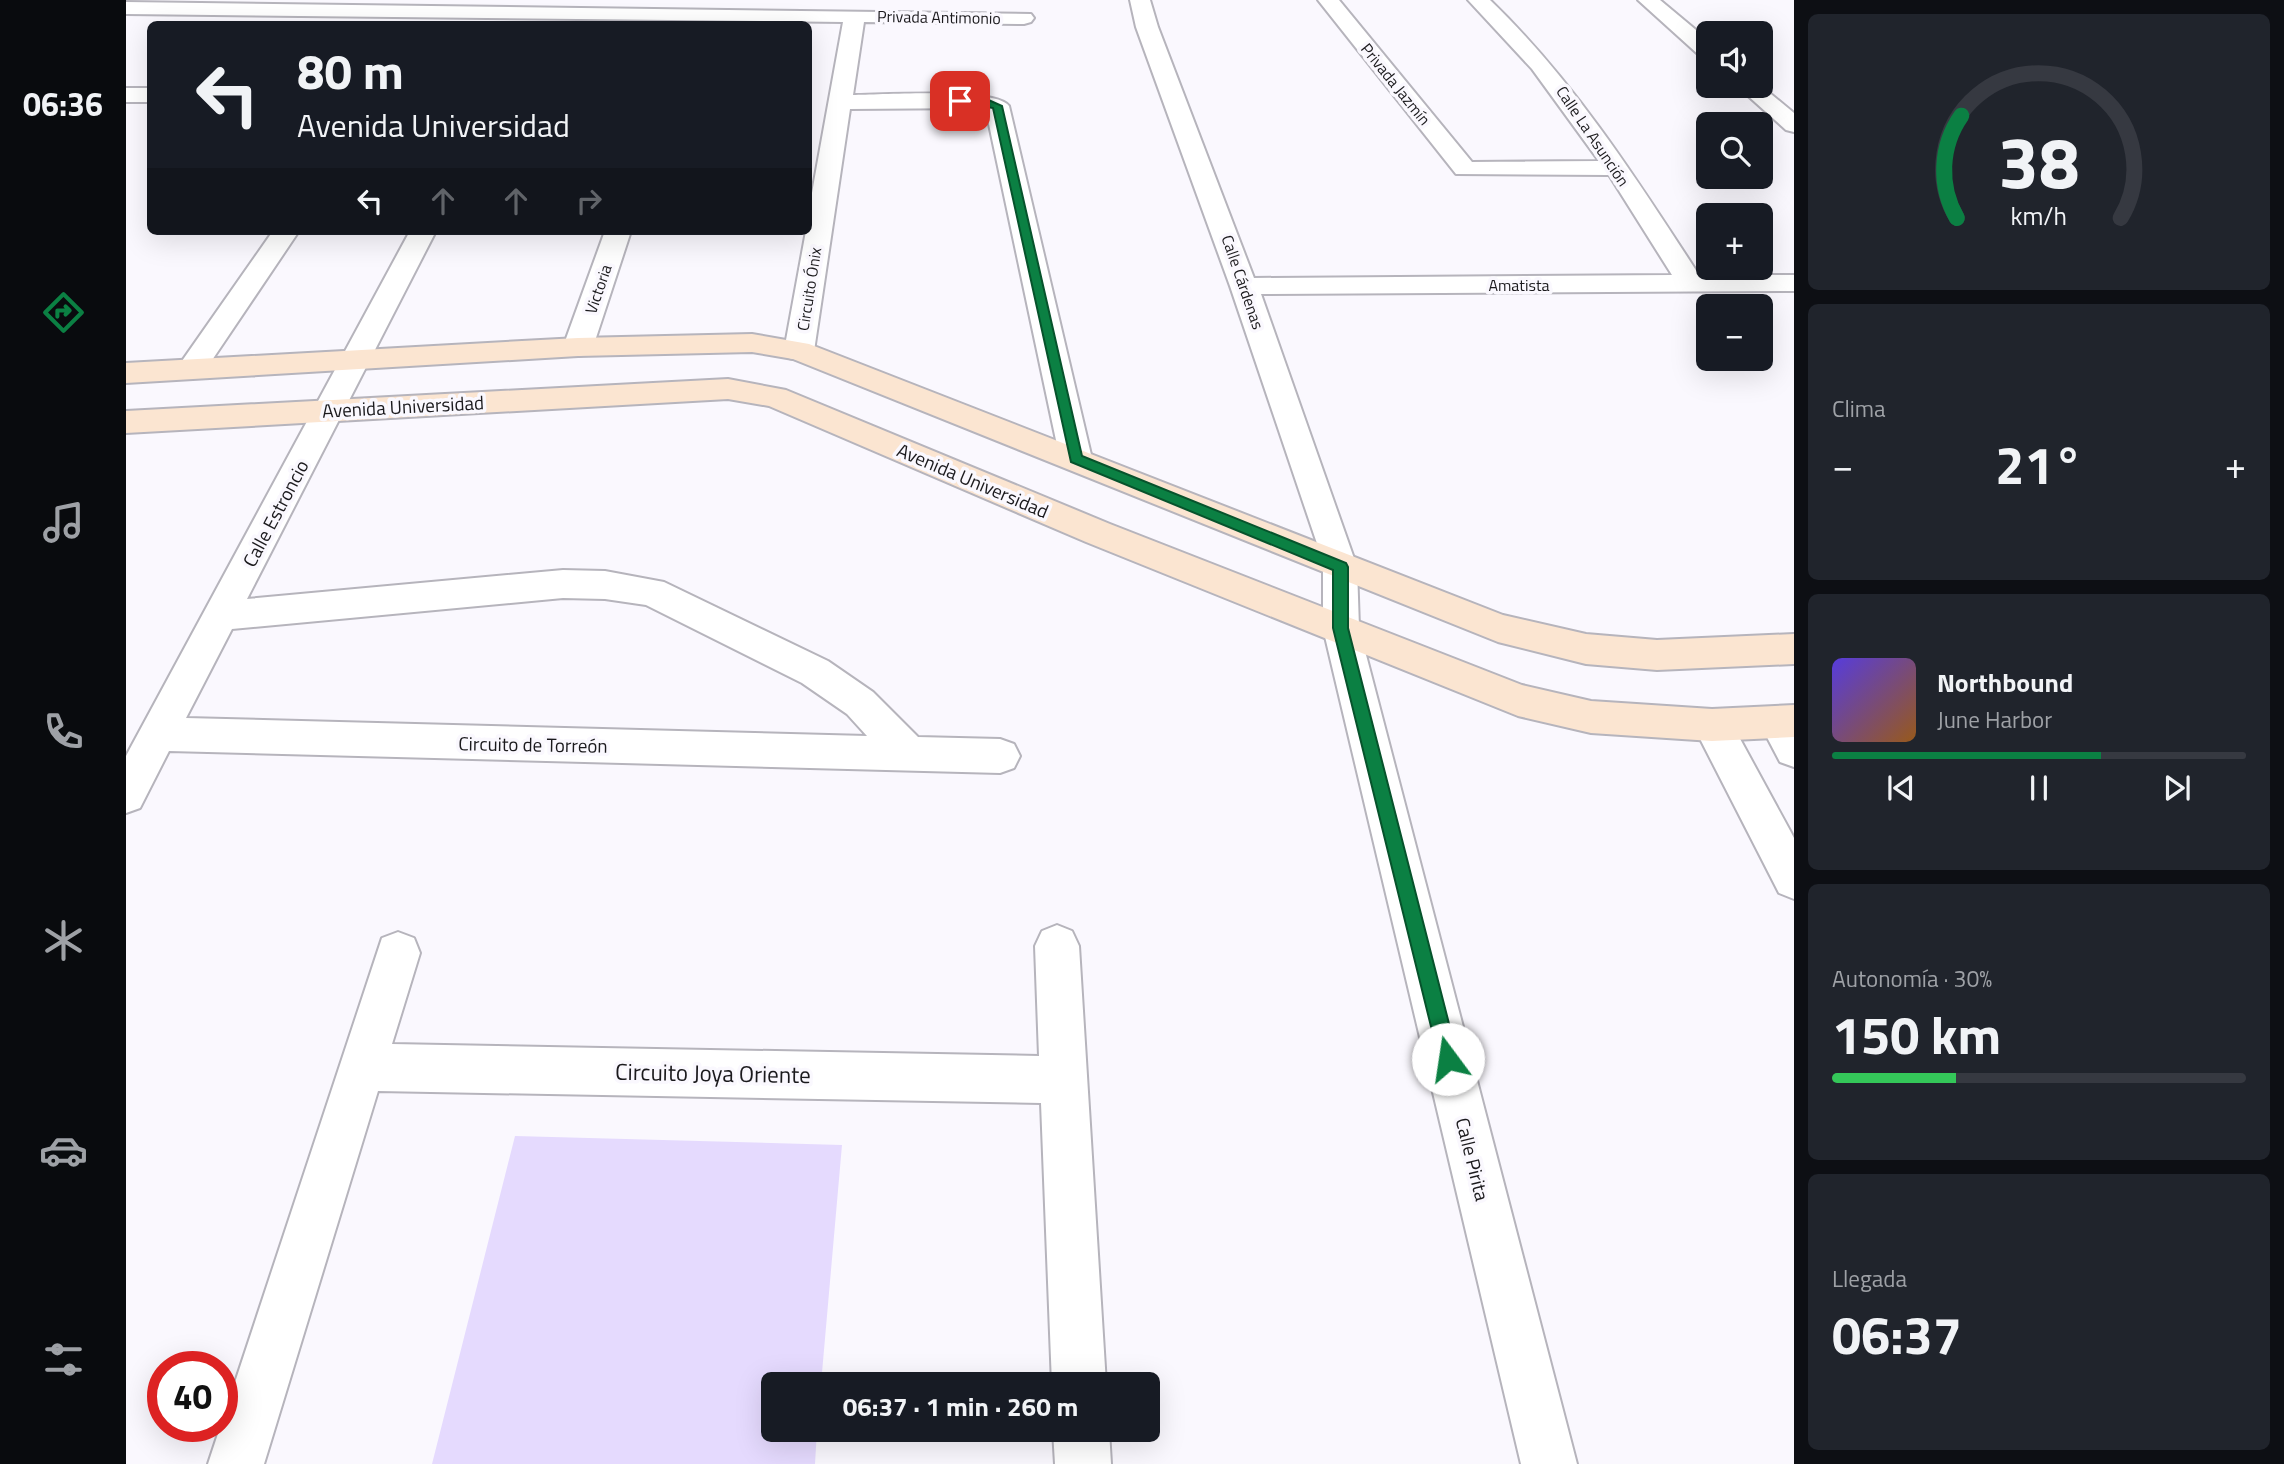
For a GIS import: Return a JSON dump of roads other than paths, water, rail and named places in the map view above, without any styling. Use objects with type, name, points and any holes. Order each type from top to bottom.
[{"type":"main road","points":[[126,373],[578,347],[752,343],[799,351],[1497,628],[1586,649],[1657,655],[1794,649]]},
{"type":"main road","name":"Avenida Universidad","points":[[126,422],[690,388],[728,389],[775,397],[1098,533],[1518,700],[1591,717],[1789,731]]},
{"type":"street","name":"Calle Cárdenas","points":[[1140,0],[1147,27],[1244,286],[1340,567]]},
{"type":"street","name":"Privada Jazmín","points":[[1328,0],[1465,169],[1615,168]]},
{"type":"street","name":"Calle La Asunción","points":[[1478,0],[1537,58],[1615,168],[1692,285]]},
{"type":"street","points":[[1648,0],[1696,41]]},
{"type":"street","name":"Privada Antimonio","points":[[126,8],[246,5],[407,6],[535,19],[566,7],[690,20],[1024,18]]},
{"type":"street","name":"Circuito Ónix","points":[[799,351],[854,17]]},
{"type":"street","points":[[126,95],[147,95]]},
{"type":"street","points":[[1762,98],[1794,125]]},
{"type":"street","points":[[839,102],[984,101],[997,106],[1076,459]]},
{"type":"street","points":[[192,368],[283,235]]},
{"type":"street","name":"Calle Estroncio","points":[[126,795],[421,235]]},
{"type":"street","name":"Victoria","points":[[578,347],[617,235]]},
{"type":"street","name":"Amatista","points":[[1244,286],[1794,283]]},
{"type":"street","name":"Calle Pirita","points":[[1340,567],[1341,628],[1549,1464]]},
{"type":"street","points":[[221,615],[563,584],[605,585],[652,592],[815,672],[860,703],[908,753]]},
{"type":"street","points":[[1712,725],[1794,879]]},
{"type":"street","name":"Circuito de Torreón","points":[[158,734],[1000,756]]},
{"type":"street","points":[[1057,946],[1078,1372]]},
{"type":"street","points":[[236,1464],[398,953]]},
{"type":"street","name":"Circuito Joya Oriente","points":[[362,1067],[1064,1080]]},
{"type":"street","points":[[1082,1442],[1083,1464]]}]
